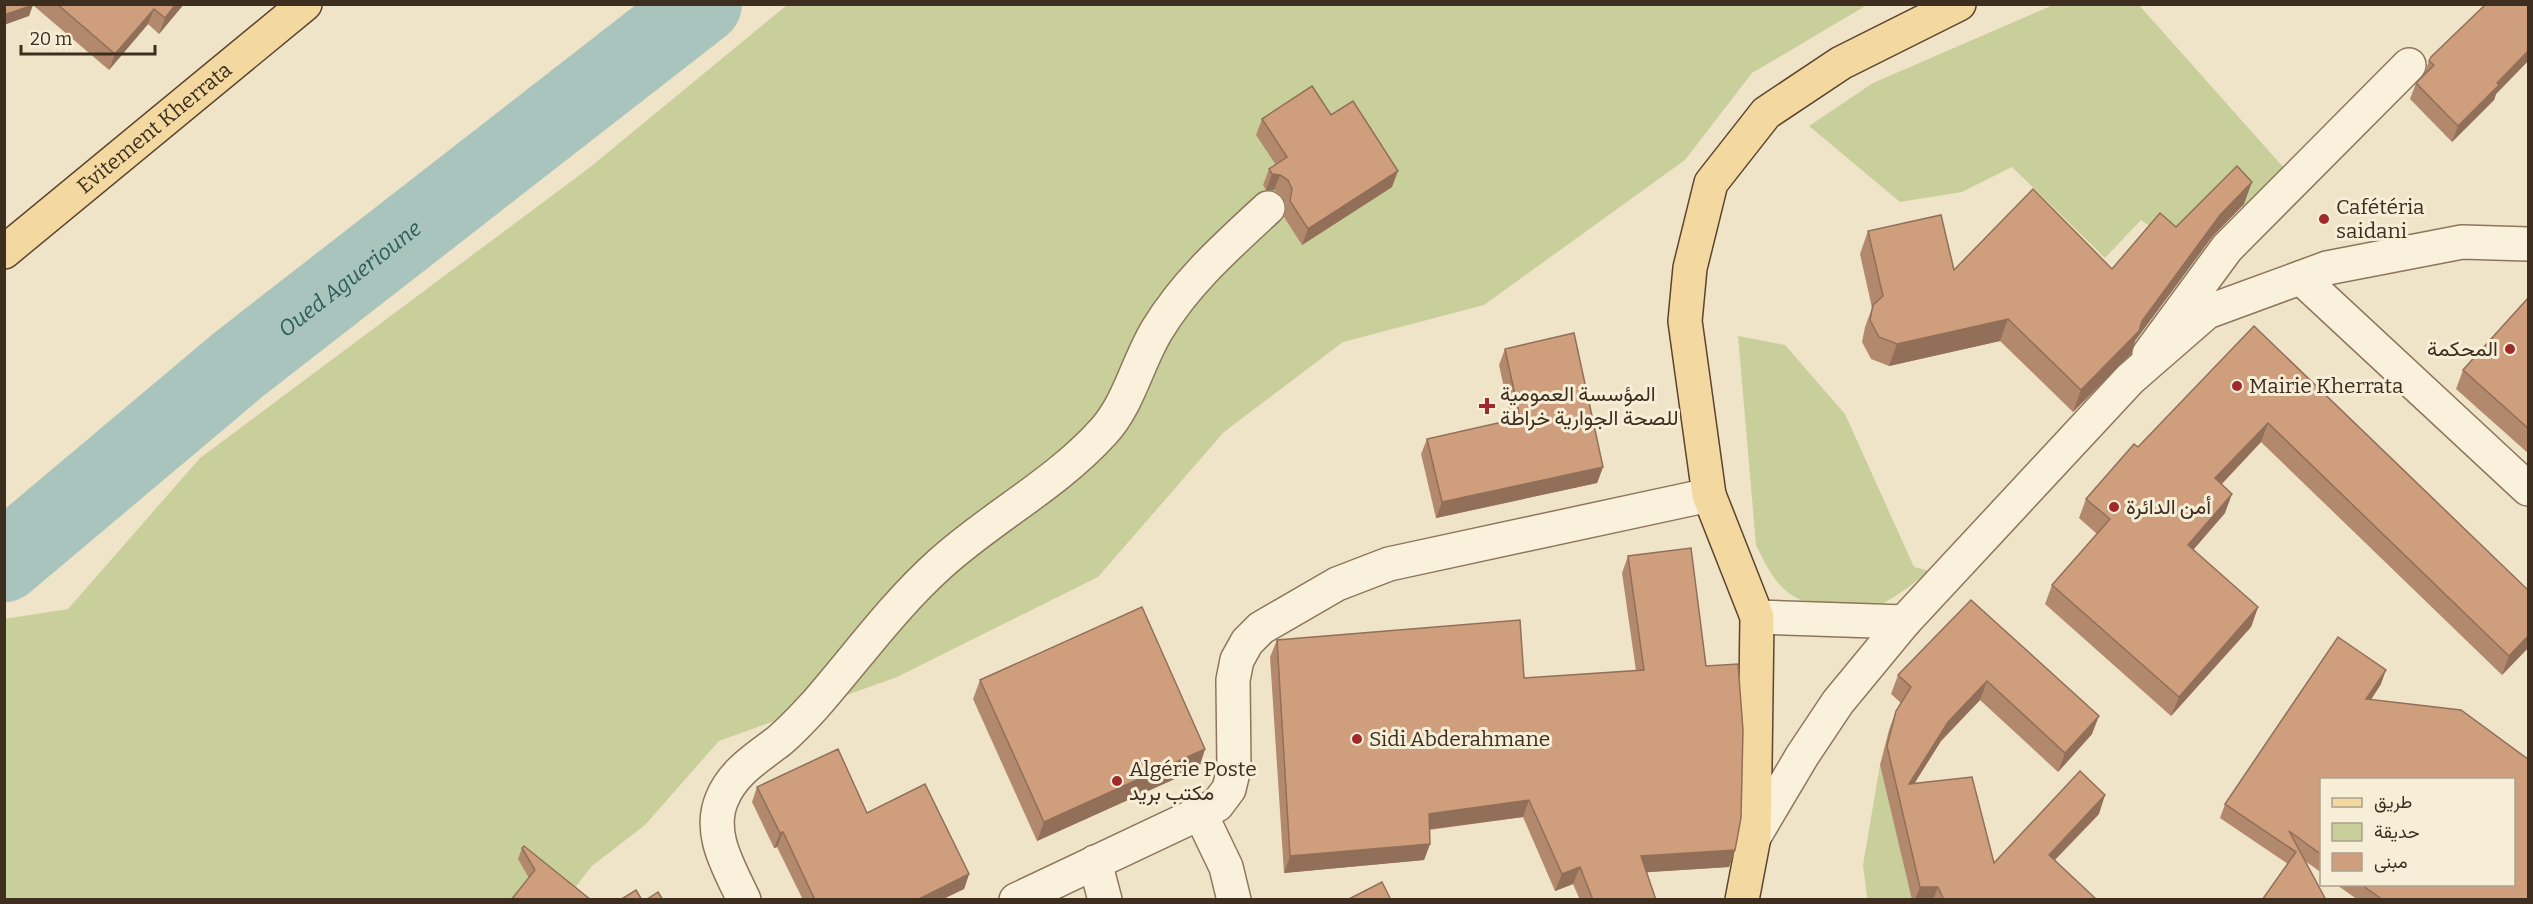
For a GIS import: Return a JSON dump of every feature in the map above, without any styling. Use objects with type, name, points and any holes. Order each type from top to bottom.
[{"type":"main road","name":"Evitement Kherrata","points":[[4,252],[305,4]]},
{"type":"main road","points":[[1742,900],[1754,837],[1757,617],[1709,495],[1685,321],[1690,268],[1711,183],[1766,113],[1841,63],[1959,4]]},
{"type":"street","points":[[2130,379],[2227,248],[2409,65]]},
{"type":"street","points":[[744,900],[719,844],[717,822],[721,801],[730,783],[744,767],[800,721],[910,592],[943,561],[1078,458],[1105,430],[1122,404],[1155,333],[1178,297],[1203,269],[1268,208]]},
{"type":"street","points":[[1754,837],[1802,756],[1838,702],[1904,622],[2130,379],[2207,312],[2327,268],[2462,242],[2529,244]]},
{"type":"street","points":[[2301,278],[2529,489]]},
{"type":"street","points":[[1016,900],[1201,815],[1217,805],[1229,789],[1234,768],[1233,680],[1237,660],[1247,642],[1261,628],[1337,584],[1389,564],[1709,495]]},
{"type":"street","points":[[1757,617],[1904,622]]},
{"type":"street","points":[[1201,815],[1226,867],[1234,900]]},
{"type":"street","points":[[1095,862],[1105,900]]},
{"type":"green space","points":[[787,5],[1867,5],[1752,73],[1685,160],[1484,305],[1343,342],[1224,432],[1098,577],[897,677],[719,741],[645,825],[592,866],[566,899],[5,899],[4,619],[68,609],[200,458],[589,168]]},
{"type":"green space","points":[[2053,5],[2139,5],[2284,168],[2245,208],[2221,192],[2175,244],[2141,220],[2105,258],[2012,167],[1962,192],[1900,202],[1809,126],[1873,83]]},
{"type":"green space","points":[[1738,336],[1785,345],[1845,414],[1914,567],[1929,571],[1888,601],[1861,611],[1817,605],[1793,596],[1784,589],[1770,571],[1756,545]]},
{"type":"green space","points":[[1880,765],[1912,899],[1870,899],[1867,897],[1863,865]]},
{"type":"building","points":[[4,4],[33,4],[33,5],[4,15]]},
{"type":"building","points":[[57,4],[176,4],[165,18],[154,9],[115,54]]},
{"type":"building","points":[[2486,4],[2529,4],[2529,50],[2497,83],[2499,85],[2458,126],[2416,83],[2434,65],[2429,61],[2431,57]]},
{"type":"building","points":[[1312,86],[1331,115],[1353,101],[1398,171],[1308,229],[1290,201],[1292,189],[1288,180],[1280,175],[1272,174],[1269,169],[1287,157],[1262,119]]},
{"type":"building","points":[[2237,166],[2252,182],[2220,215],[2142,321],[2139,331],[2081,390],[2008,319],[1897,344],[1879,337],[1870,320],[1873,305],[1883,296],[1868,231],[1941,215],[1954,270],[2033,189],[2112,269],[2160,213],[2176,227]]},
{"type":"building","name":"المحكمة","points":[[2529,297],[2529,429],[2463,370]]},
{"type":"building","points":[[2254,326],[2529,591],[2529,635],[2509,656],[2268,423],[2215,478],[2232,494],[2188,545],[2258,607],[2179,697],[2052,585],[2110,519],[2086,499],[2134,444],[2138,447]]},
{"type":"building","points":[[1574,333],[1603,467],[1442,502],[1427,439],[1520,418],[1505,349]]},
{"type":"building","points":[[1691,548],[1706,666],[1738,664],[1743,730],[1741,818],[1735,850],[1641,856],[1656,900],[1593,900],[1580,867],[1562,874],[1529,800],[1429,814],[1430,844],[1290,856],[1277,640],[1520,620],[1524,678],[1644,670],[1628,556]]},
{"type":"building","points":[[1971,600],[2099,716],[2065,753],[1987,681],[1948,722],[1909,784],[1972,777],[1994,863],[2080,771],[2105,795],[2049,855],[2095,900],[1944,900],[1938,887],[1920,887],[1887,746],[1896,711],[1911,687],[1898,675]]},
{"type":"building","points":[[1142,607],[1205,749],[1044,822],[980,680]]},
{"type":"building","points":[[2338,637],[2386,670],[2366,699],[2461,710],[2529,760],[2529,900],[2383,900],[2363,886],[2515,886],[2515,778],[2320,778],[2320,854],[2289,831],[2326,900],[2262,900],[2296,852],[2225,804]]},
{"type":"building","points":[[838,749],[867,813],[925,784],[969,874],[917,900],[815,900],[783,832],[780,833],[757,787]]},
{"type":"building","points":[[524,846],[591,900],[511,900],[535,870],[522,848]]},
{"type":"building","points":[[1382,882],[1391,900],[1347,900]]},
{"type":"building","points":[[636,890],[642,900],[620,900]]},
{"type":"building","points":[[658,892],[663,900],[646,900]]},
{"type":"waterway","name":"Oued Aguerioune","points":[[4,562],[238,365],[702,4]]},
{"type":"place","name":"Cafétéria saidani","points":[[2324,219]]},
{"type":"place","name":"المحكمة","points":[[2510,349]]},
{"type":"place","name":"Mairie Kherrata","points":[[2237,386]]},
{"type":"place","name":"المؤسسة العمومية للصحة الجوارية خراطة","points":[[1487,406]]},
{"type":"place","name":"أمن الدائرة","points":[[2114,507]]},
{"type":"place","name":"Sidi Abderahmane","points":[[1357,739]]},
{"type":"place","name":"Algérie Poste مكتب بريد","points":[[1117,781]]}]
